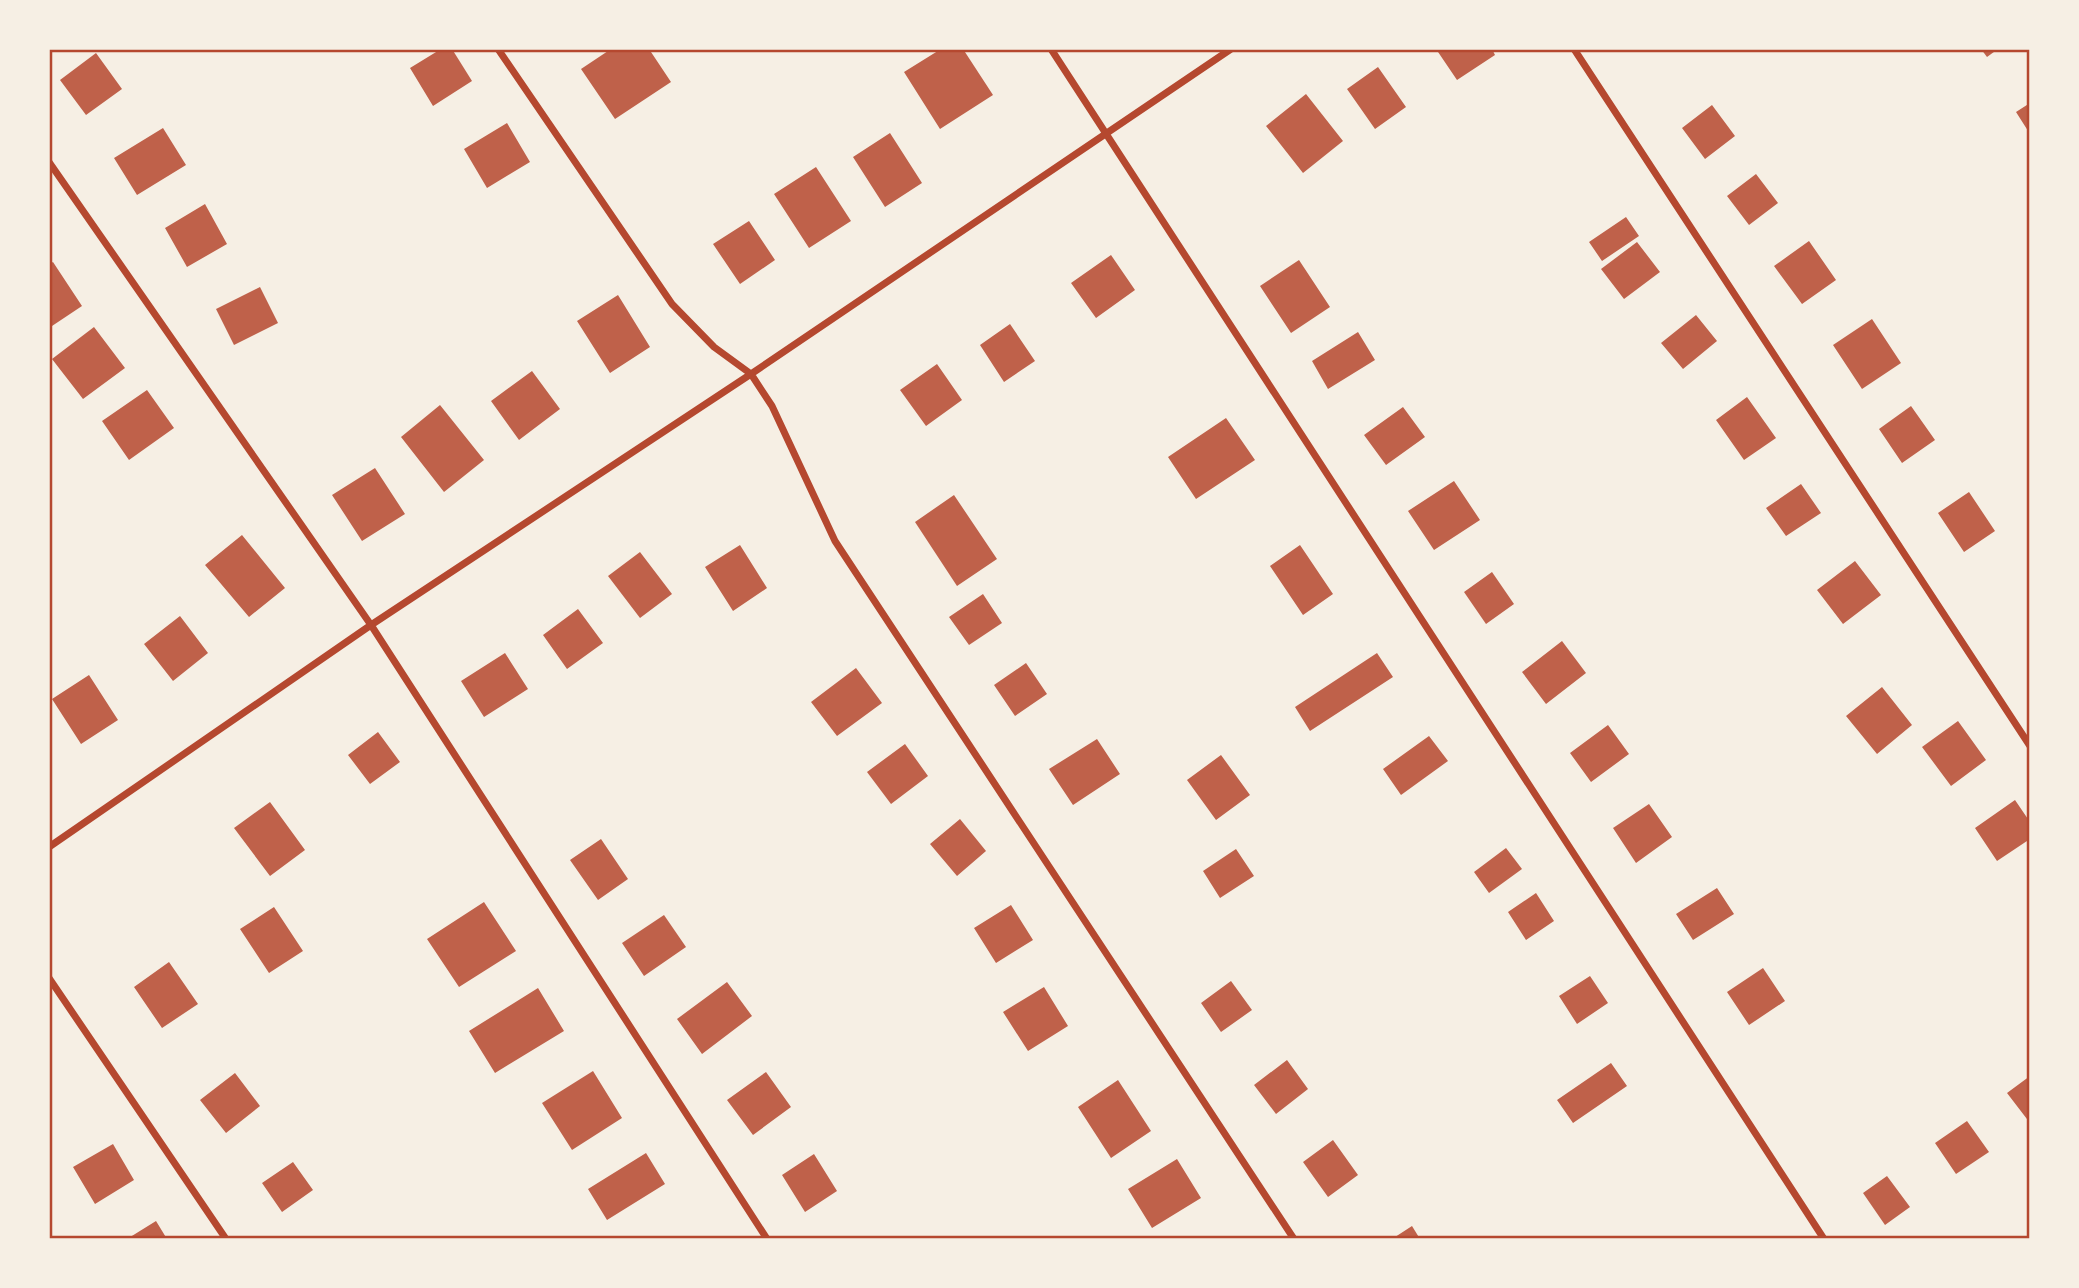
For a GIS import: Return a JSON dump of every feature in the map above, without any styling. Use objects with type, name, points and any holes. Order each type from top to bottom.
[{"type":"street","points":[[498,49],[672,304],[714,347],[751,373],[772,406],[835,541],[1294,1239]]},
{"type":"street","points":[[1051,49],[1824,1239]]},
{"type":"street","points":[[49,847],[371,625],[1231,49]]},
{"type":"street","points":[[1574,49],[2030,746]]},
{"type":"street","points":[[49,162],[371,625],[767,1239]]},
{"type":"street","points":[[49,978],[226,1239]]},
{"type":"building","points":[[441,49],[452,49],[472,81],[433,106],[410,68]]},
{"type":"building","points":[[611,49],[649,49],[671,82],[615,119],[581,69]]},
{"type":"building","points":[[941,49],[963,49],[993,95],[940,129],[904,72]]},
{"type":"building","points":[[1436,49],[1492,49],[1495,55],[1457,80]]},
{"type":"building","points":[[1981,49],[1998,49],[1987,57]]},
{"type":"building","points":[[96,53],[122,89],[86,115],[60,80]]},
{"type":"building","points":[[1378,67],[1406,107],[1375,129],[1347,89]]},
{"type":"building","points":[[1306,94],[1343,141],[1303,173],[1266,126]]},
{"type":"building","points":[[2030,103],[2030,134],[2016,112]]},
{"type":"building","points":[[1712,105],[1735,136],[1705,159],[1682,128]]},
{"type":"building","points":[[507,123],[530,162],[487,188],[464,149]]},
{"type":"building","points":[[163,128],[186,165],[137,195],[114,158]]},
{"type":"building","points":[[890,133],[922,183],[885,207],[853,157]]},
{"type":"building","points":[[816,167],[851,221],[809,248],[774,194]]},
{"type":"building","points":[[1756,174],[1778,203],[1749,225],[1727,196]]},
{"type":"building","points":[[205,204],[227,244],[187,267],[165,228]]},
{"type":"building","points":[[1626,217],[1639,236],[1602,261],[1589,242]]},
{"type":"building","points":[[749,221],[775,260],[740,284],[713,244]]},
{"type":"building","points":[[1809,241],[1836,280],[1802,304],[1774,266]]},
{"type":"building","points":[[1637,242],[1660,272],[1624,299],[1601,269]]},
{"type":"building","points":[[1111,255],[1135,290],[1096,318],[1071,283]]},
{"type":"building","points":[[1299,260],[1330,307],[1291,333],[1260,286]]},
{"type":"building","points":[[53,262],[82,306],[49,328],[49,264]]},
{"type":"building","points":[[260,287],[278,323],[234,345],[216,309]]},
{"type":"building","points":[[618,295],[650,347],[610,373],[577,321]]},
{"type":"building","points":[[1696,315],[1717,341],[1683,369],[1661,343]]},
{"type":"building","points":[[1872,319],[1901,363],[1862,389],[1833,345]]},
{"type":"building","points":[[1010,324],[1035,361],[1004,382],[980,345]]},
{"type":"building","points":[[94,327],[125,368],[83,399],[52,359]]},
{"type":"building","points":[[1358,332],[1375,360],[1328,389],[1312,361]]},
{"type":"building","points":[[937,364],[962,400],[926,426],[900,390]]},
{"type":"building","points":[[532,371],[560,409],[519,440],[491,401]]},
{"type":"building","points":[[147,390],[174,428],[129,460],[102,421]]},
{"type":"building","points":[[1747,397],[1776,438],[1744,460],[1716,420]]},
{"type":"building","points":[[440,405],[484,460],[444,492],[401,437]]},
{"type":"building","points":[[1911,406],[1935,440],[1902,463],[1879,429]]},
{"type":"building","points":[[1403,407],[1425,437],[1386,465],[1364,435]]},
{"type":"building","points":[[1226,418],[1255,460],[1196,499],[1168,457]]},
{"type":"building","points":[[375,468],[405,514],[362,541],[332,495]]},
{"type":"building","points":[[1454,481],[1480,520],[1434,550],[1408,511]]},
{"type":"building","points":[[1801,484],[1821,513],[1786,536],[1766,508]]},
{"type":"building","points":[[1969,492],[1995,531],[1964,552],[1938,513]]},
{"type":"building","points":[[954,495],[997,559],[957,586],[915,522]]},
{"type":"building","points":[[242,535],[285,588],[249,617],[205,565]]},
{"type":"building","points":[[740,545],[767,588],[733,611],[705,567]]},
{"type":"building","points":[[1300,545],[1333,594],[1303,615],[1270,566]]},
{"type":"building","points":[[640,552],[672,594],[640,618],[608,576]]},
{"type":"building","points":[[1855,561],[1881,595],[1843,624],[1817,590]]},
{"type":"building","points":[[1492,572],[1514,604],[1486,624],[1464,592]]},
{"type":"building","points":[[983,594],[1002,623],[969,645],[949,617]]},
{"type":"building","points":[[578,609],[603,643],[567,669],[543,635]]},
{"type":"building","points":[[180,616],[208,653],[173,681],[144,644]]},
{"type":"building","points":[[1562,641],[1586,673],[1546,704],[1522,672]]},
{"type":"building","points":[[505,653],[528,689],[484,717],[461,681]]},
{"type":"building","points":[[1377,653],[1393,677],[1310,731],[1295,707]]},
{"type":"building","points":[[1026,663],[1047,694],[1015,716],[994,685]]},
{"type":"building","points":[[856,668],[882,703],[837,736],[811,702]]},
{"type":"building","points":[[89,675],[118,720],[81,744],[52,699]]},
{"type":"building","points":[[1882,687],[1912,725],[1877,754],[1846,716]]},
{"type":"building","points":[[1958,721],[1986,760],[1951,786],[1922,747]]},
{"type":"building","points":[[1608,725],[1629,754],[1591,782],[1570,753]]},
{"type":"building","points":[[378,732],[400,762],[370,784],[348,755]]},
{"type":"building","points":[[1429,736],[1448,761],[1401,795],[1383,769]]},
{"type":"building","points":[[1097,739],[1120,774],[1073,805],[1049,769]]},
{"type":"building","points":[[905,744],[928,776],[891,804],[867,772]]},
{"type":"building","points":[[1221,755],[1250,795],[1216,820],[1187,780]]},
{"type":"building","points":[[2015,800],[2030,822],[2030,839],[1997,861],[1975,828]]},
{"type":"building","points":[[270,802],[305,850],[270,876],[234,828]]},
{"type":"building","points":[[1649,804],[1672,837],[1636,863],[1613,828]]},
{"type":"building","points":[[960,819],[986,851],[957,876],[930,844]]},
{"type":"building","points":[[601,839],[628,879],[598,900],[570,860]]},
{"type":"building","points":[[1506,848],[1522,869],[1489,893],[1474,872]]},
{"type":"building","points":[[1236,849],[1254,876],[1220,898],[1203,871]]},
{"type":"building","points":[[1717,888],[1734,914],[1693,940],[1676,914]]},
{"type":"building","points":[[1536,893],[1554,921],[1526,940],[1508,912]]},
{"type":"building","points":[[484,902],[516,951],[459,987],[427,939]]},
{"type":"building","points":[[1011,905],[1033,940],[996,963],[974,928]]},
{"type":"building","points":[[274,907],[303,951],[269,973],[240,929]]},
{"type":"building","points":[[664,915],[686,947],[644,976],[622,943]]},
{"type":"building","points":[[169,962],[198,1004],[162,1028],[134,987]]},
{"type":"building","points":[[1763,968],[1785,1001],[1749,1025],[1727,992]]},
{"type":"building","points":[[1590,976],[1608,1003],[1577,1024],[1559,996]]},
{"type":"building","points":[[1231,981],[1252,1010],[1221,1032],[1201,1003]]},
{"type":"building","points":[[727,982],[752,1016],[702,1054],[677,1019]]},
{"type":"building","points":[[1044,987],[1068,1026],[1028,1051],[1003,1012]]},
{"type":"building","points":[[538,988],[564,1031],[495,1073],[469,1031]]},
{"type":"building","points":[[1287,1060],[1308,1089],[1276,1114],[1254,1085]]},
{"type":"building","points":[[1611,1063],[1627,1086],[1573,1123],[1557,1100]]},
{"type":"building","points":[[593,1071],[622,1118],[572,1150],[542,1103]]},
{"type":"building","points":[[766,1072],[791,1107],[753,1135],[727,1100]]},
{"type":"building","points":[[235,1073],[260,1106],[226,1133],[200,1100]]},
{"type":"building","points":[[2030,1076],[2030,1123],[2007,1093]]},
{"type":"building","points":[[1118,1080],[1151,1131],[1111,1158],[1078,1107]]},
{"type":"building","points":[[1967,1121],[1989,1152],[1956,1174],[1935,1143]]},
{"type":"building","points":[[1333,1140],[1358,1175],[1328,1197],[1303,1162]]},
{"type":"building","points":[[113,1144],[134,1180],[95,1204],[73,1167]]},
{"type":"building","points":[[646,1153],[665,1184],[607,1220],[588,1189]]},
{"type":"building","points":[[814,1154],[837,1191],[805,1212],[782,1175]]},
{"type":"building","points":[[1177,1159],[1201,1198],[1152,1228],[1128,1189]]},
{"type":"building","points":[[293,1162],[313,1190],[282,1212],[262,1183]]},
{"type":"building","points":[[1887,1176],[1910,1207],[1885,1225],[1863,1193]]},
{"type":"building","points":[[156,1221],[167,1239],[127,1239]]},
{"type":"building","points":[[1412,1226],[1420,1239],[1392,1239]]}]
